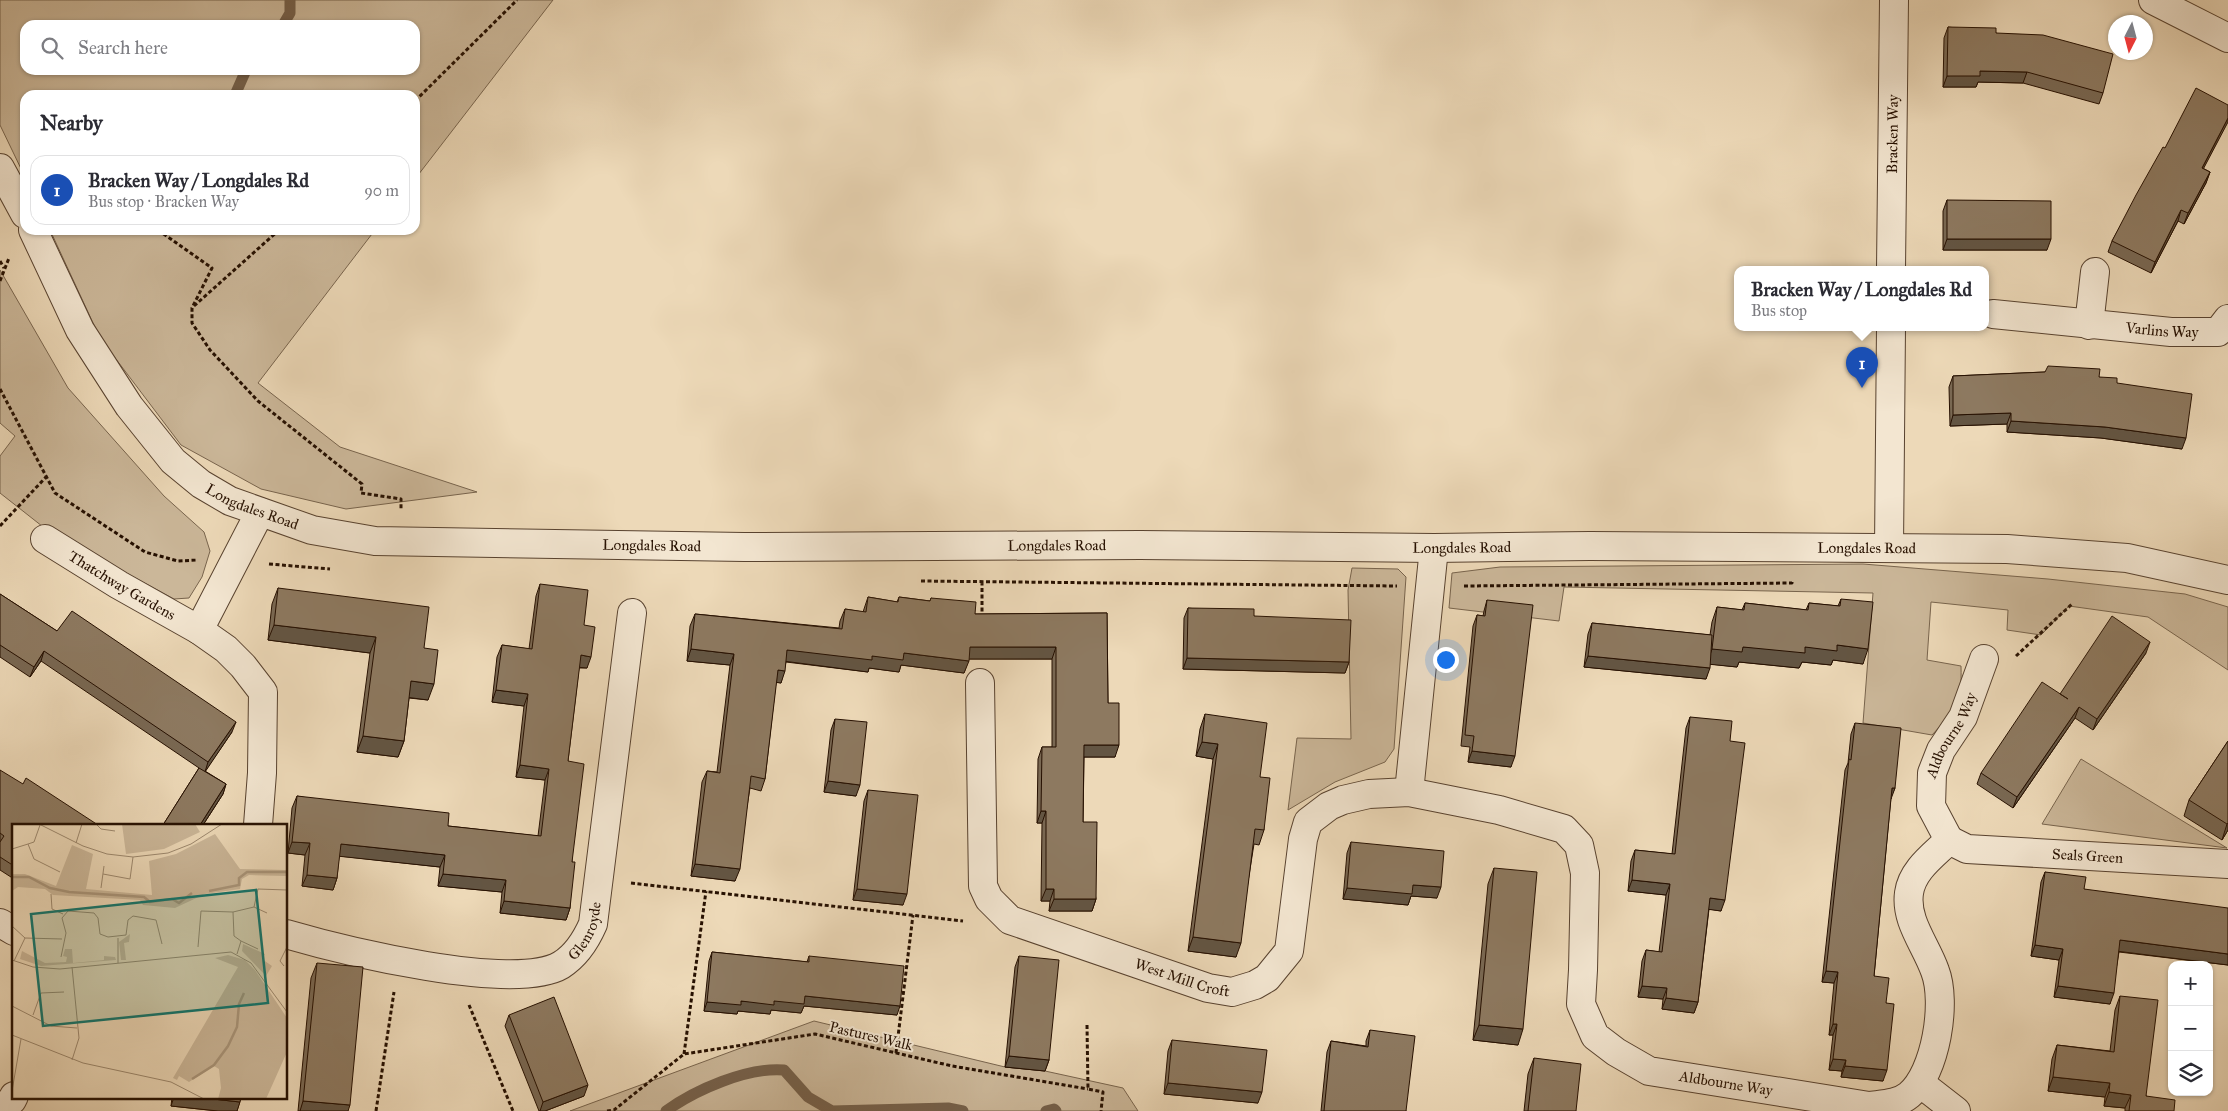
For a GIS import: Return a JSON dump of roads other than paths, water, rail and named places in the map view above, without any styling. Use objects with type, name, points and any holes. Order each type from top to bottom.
[{"type":"street","name":"Bracken Way","points":[[1891,266],[1894,0]]},
{"type":"street","points":[[2153,0],[2228,38]]},
{"type":"street","points":[[0,168],[20,205]]},
{"type":"street","name":"Longdales Road","points":[[35,235],[80,330],[130,406],[173,461],[201,484],[230,501],[312,530],[375,541],[744,547],[1149,545],[1434,548],[1590,546],[2007,549],[2127,558],[2228,580]]},
{"type":"street","points":[[2090,325],[2095,272]]},
{"type":"street","name":"Varlins Way","points":[[1993,314],[2171,332],[2218,332],[2228,319]]},
{"type":"street","points":[[1889,548],[1891,331]]},
{"type":"street","points":[[199,630],[260,512]]},
{"type":"street","name":"Thatchway Gardens","points":[[45,539],[119,585],[199,630],[226,649],[243,666],[262,692],[262,773],[258,824]]},
{"type":"street","points":[[1409,792],[1434,548]]},
{"type":"street","name":"Glenroyde","points":[[288,935],[331,947],[495,975],[526,975],[546,971],[562,965],[584,945],[593,924],[632,613]]},
{"type":"street","name":"Aldbourne Way","points":[[1409,792],[1499,810],[1564,829],[1579,846],[1585,873],[1583,970],[1580,1004],[1595,1036],[1616,1052],[1650,1071],[1869,1106],[1895,1102],[1905,1099],[1920,1083],[1937,1038],[1940,988],[1935,971],[1915,928],[1908,906],[1909,892],[1918,871],[1949,840],[1931,806],[1932,773],[1941,750],[1963,717],[1984,659]]},
{"type":"street","name":"West Mill Croft","points":[[980,683],[983,886],[989,899],[1010,920],[1208,988],[1232,992],[1255,985],[1267,978],[1289,951],[1303,839],[1308,822],[1318,813],[1343,800],[1368,794],[1409,792]]},
{"type":"street","name":"Seals Green","points":[[1949,840],[1967,849],[2228,864]]},
{"type":"street","points":[[0,923],[12,930]]},
{"type":"street","points":[[1920,1083],[1956,1111]]},
{"type":"street","points":[[0,1110],[13,1098]]},
{"type":"waterway","points":[[286,20],[290,13],[290,0]]},
{"type":"waterway","points":[[237,90],[244,75]]},
{"type":"waterway","points":[[666,1111],[706,1088],[738,1076],[769,1070],[784,1070],[808,1097],[832,1111],[948,1108],[963,1111]]},
{"type":"waterway","points":[[1046,1111],[1054,1109],[1056,1111]]},
{"type":"place","name":"Bracken Way / Longdales Rd","points":[[1862,388]]}]
